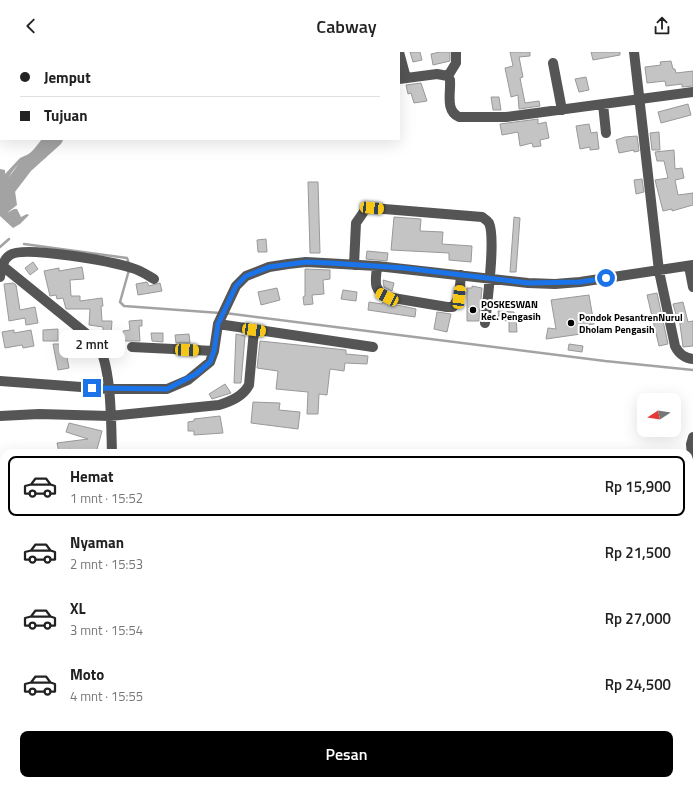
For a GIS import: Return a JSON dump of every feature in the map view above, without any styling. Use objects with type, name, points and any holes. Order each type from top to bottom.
[{"type":"street","points":[[448,76],[456,63],[456,52]]},
{"type":"street","points":[[634,52],[659,271],[675,346],[681,355],[693,359]]},
{"type":"street","points":[[400,61],[402,78],[437,74],[448,76]]},
{"type":"street","points":[[553,63],[562,110]]},
{"type":"street","points":[[448,76],[450,80],[450,108],[454,115],[460,117],[506,117],[693,92]]},
{"type":"street","points":[[603,104],[606,133]]},
{"type":"street","points":[[354,265],[356,223],[365,210],[372,208],[476,216],[487,220],[489,224],[490,278],[485,323]]},
{"type":"street","points":[[0,277],[1,265],[9,255],[17,253],[62,254],[119,264],[131,267],[154,279]]},
{"type":"street","points":[[0,382],[108,389],[167,389],[188,380],[204,369],[210,362],[214,351],[218,324],[236,286],[246,276],[269,267],[306,262],[376,266],[528,283],[555,284],[659,271],[691,265],[693,287]]},
{"type":"street","points":[[1,265],[89,336],[98,345],[105,367],[108,389],[112,449]]},
{"type":"street","points":[[376,266],[376,287],[379,293],[387,297],[447,307],[453,307],[456,302],[461,275]]},
{"type":"street","points":[[218,324],[373,347]]},
{"type":"street","points":[[0,416],[39,414],[110,416],[220,405],[230,401],[246,391],[249,384],[254,330]]},
{"type":"street","points":[[132,347],[214,351]]},
{"type":"street","points":[[691,449],[693,437]]},
{"type":"shaded area","points":[[41,140],[48,140],[49,149],[45,159],[42,149],[37,151],[30,161],[25,160],[16,167],[8,179],[7,183],[15,191],[17,205],[7,213],[17,209],[21,217],[27,214],[29,215],[20,224],[13,228],[0,216],[0,169],[5,170],[5,174],[20,158],[31,153]]},
{"type":"building","points":[[410,52],[420,52],[422,60],[413,62]]},
{"type":"building","points":[[450,52],[450,61],[433,65],[431,54]]},
{"type":"building","points":[[510,52],[530,52],[530,56],[519,57],[523,77],[520,78],[525,103],[539,101],[540,106],[519,109],[518,95],[511,97],[505,68],[513,66]]},
{"type":"building","points":[[591,52],[620,52],[620,55],[593,60]]},
{"type":"building","points":[[671,61],[673,69],[675,69],[676,73],[693,71],[693,86],[682,87],[682,84],[666,86],[665,81],[647,83],[645,67],[661,65],[660,62]]},
{"type":"building","points":[[586,77],[589,90],[579,92],[575,79]]},
{"type":"building","points":[[421,83],[427,101],[414,103],[411,93],[408,94],[406,85]]},
{"type":"building","points":[[491,97],[499,97],[501,110],[493,110]]},
{"type":"building","points":[[688,104],[691,115],[661,123],[658,112]]},
{"type":"building","points":[[538,119],[538,124],[546,122],[549,138],[540,140],[541,146],[533,147],[532,143],[520,146],[518,132],[502,135],[500,124]]},
{"type":"building","points":[[589,124],[591,133],[597,132],[599,149],[590,150],[590,147],[580,149],[576,126]]},
{"type":"building","points":[[659,132],[660,150],[652,150],[650,133]]},
{"type":"building","points":[[637,136],[639,151],[634,152],[634,150],[619,153],[616,140],[625,137]]},
{"type":"building","points":[[674,150],[675,169],[682,168],[684,178],[675,180],[678,195],[693,193],[693,205],[672,211],[672,209],[663,211],[655,180],[668,178],[664,161],[657,161],[655,152]]},
{"type":"building","points":[[642,179],[644,192],[636,194],[634,180]]},
{"type":"building","points":[[308,182],[318,182],[320,253],[310,253]]},
{"type":"building","points":[[394,217],[421,219],[420,231],[443,232],[442,244],[472,246],[471,262],[449,260],[449,253],[391,250]]},
{"type":"building","points":[[514,217],[520,218],[516,272],[510,272]]},
{"type":"building","points":[[266,239],[267,252],[258,252],[257,240]]},
{"type":"building","points":[[367,251],[388,253],[387,261],[366,259]]},
{"type":"building","points":[[33,262],[38,269],[30,275],[25,268]]},
{"type":"building","points":[[82,267],[84,279],[70,280],[71,296],[80,296],[80,301],[102,298],[102,321],[112,321],[111,335],[103,335],[103,327],[89,325],[90,309],[66,309],[63,298],[57,299],[56,295],[50,296],[44,271],[59,268],[59,271]]},
{"type":"building","points":[[305,269],[330,270],[330,279],[323,280],[324,294],[312,295],[313,304],[304,305],[303,297],[305,296]]},
{"type":"building","points":[[383,280],[394,283],[392,291],[384,287]]},
{"type":"building","points":[[147,282],[149,286],[160,283],[162,291],[138,295],[136,284]]},
{"type":"building","points":[[13,283],[16,285],[20,310],[35,307],[38,323],[26,325],[25,318],[9,321],[4,284]]},
{"type":"building","name":"POSKESWAN Kec. Pengasih","points":[[472,286],[482,288],[479,321],[467,321],[467,288],[472,288]]},
{"type":"building","points":[[277,288],[280,300],[261,305],[258,292]]},
{"type":"building","points":[[343,290],[357,292],[356,301],[341,299]]},
{"type":"building","points":[[657,293],[668,344],[659,346],[647,295]]},
{"type":"building","points":[[589,295],[594,324],[580,326],[581,334],[546,339],[548,328],[556,329],[551,300]]},
{"type":"building","points":[[369,302],[382,304],[383,302],[416,309],[415,317],[368,310]]},
{"type":"building","points":[[683,302],[688,322],[693,321],[693,346],[683,347],[679,317],[677,318],[673,304]]},
{"type":"building","points":[[498,311],[514,312],[514,316],[516,317],[517,332],[509,332],[509,321],[499,320]]},
{"type":"building","points":[[437,312],[451,314],[447,332],[434,329]]},
{"type":"building","points":[[142,320],[142,326],[139,326],[140,341],[124,341],[123,331],[130,330],[129,321]]},
{"type":"building","points":[[58,329],[58,341],[43,341],[43,330]]},
{"type":"building","points":[[14,330],[14,333],[31,330],[34,346],[23,348],[22,345],[5,348],[2,332]]},
{"type":"building","points":[[151,333],[163,333],[163,342],[152,341]]},
{"type":"building","points":[[189,334],[190,343],[176,343],[175,335]]},
{"type":"building","points":[[236,334],[245,336],[241,383],[234,383]]},
{"type":"building","points":[[260,341],[346,350],[346,354],[368,356],[367,364],[345,363],[344,371],[330,369],[327,395],[319,394],[318,414],[307,414],[308,392],[276,389],[278,371],[257,368]]},
{"type":"building","points":[[53,344],[62,344],[62,353],[66,352],[69,368],[58,370]]},
{"type":"building","points":[[569,344],[583,346],[582,352],[568,350]]},
{"type":"building","points":[[225,384],[231,393],[212,399],[209,394]]},
{"type":"building","points":[[253,402],[280,403],[279,410],[300,412],[298,429],[251,423]]},
{"type":"building","points":[[220,416],[223,433],[194,435],[194,431],[188,431],[188,422],[194,421],[194,419]]},
{"type":"building","points":[[69,423],[102,431],[97,449],[58,449],[57,443],[88,439],[66,432]]},
{"type":"waterway","points":[[0,200],[26,166],[55,140]]},
{"type":"waterway","points":[[0,247],[9,239]]},
{"type":"waterway","points":[[24,244],[127,258],[129,264]]},
{"type":"waterway","points":[[129,270],[120,302],[124,306],[220,313]]},
{"type":"waterway","points":[[225,313],[605,361],[693,370]]},
{"type":"place","name":"POSKESWAN Kec. Pengasih","points":[[473,310]]},
{"type":"place","name":"Pondok PesantrenNurul Dholam Pengasih","points":[[571,323]]},
{"type":"route","points":[[92,388],[167,389],[188,380],[204,369],[210,362],[214,351],[218,324],[236,286],[246,276],[269,267],[298,262],[330,263],[404,268],[528,283],[555,284],[606,278]]}]
